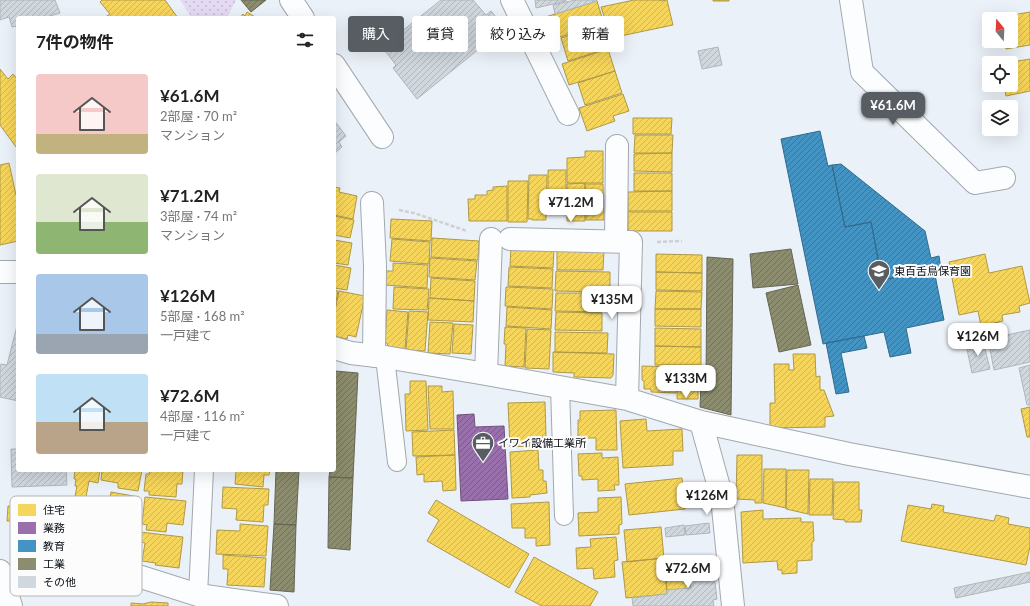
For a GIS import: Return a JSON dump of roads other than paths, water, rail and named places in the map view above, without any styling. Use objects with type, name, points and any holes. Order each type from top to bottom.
[{"type":"street","points":[[290,0],[301,16]]},
{"type":"street","points":[[512,0],[568,114]]},
{"type":"street","points":[[851,0],[862,72],[975,184],[1004,178]]},
{"type":"street","points":[[336,68],[382,137]]},
{"type":"street","points":[[616,146],[616,241]]},
{"type":"street","points":[[372,203],[380,357]]},
{"type":"street","points":[[486,374],[501,239],[631,242],[627,399]]},
{"type":"street","points":[[0,272],[16,272]]},
{"type":"street","points":[[336,349],[351,353],[486,374],[627,399],[701,422],[849,454],[1030,487]]},
{"type":"street","points":[[701,422],[722,498],[733,606]]},
{"type":"street","points":[[2,576],[11,606]]},
{"type":"street","points":[[142,577],[198,595],[277,606]]},
{"type":"lane","points":[[380,357],[397,462]]},
{"type":"lane","points":[[560,387],[564,516]]},
{"type":"lane","points":[[198,595],[204,472]]},
{"type":"place","name":"東百舌鳥保育園","points":[[879,290]]},
{"type":"place","name":"イワイ設備工業所","points":[[483,462]]}]
